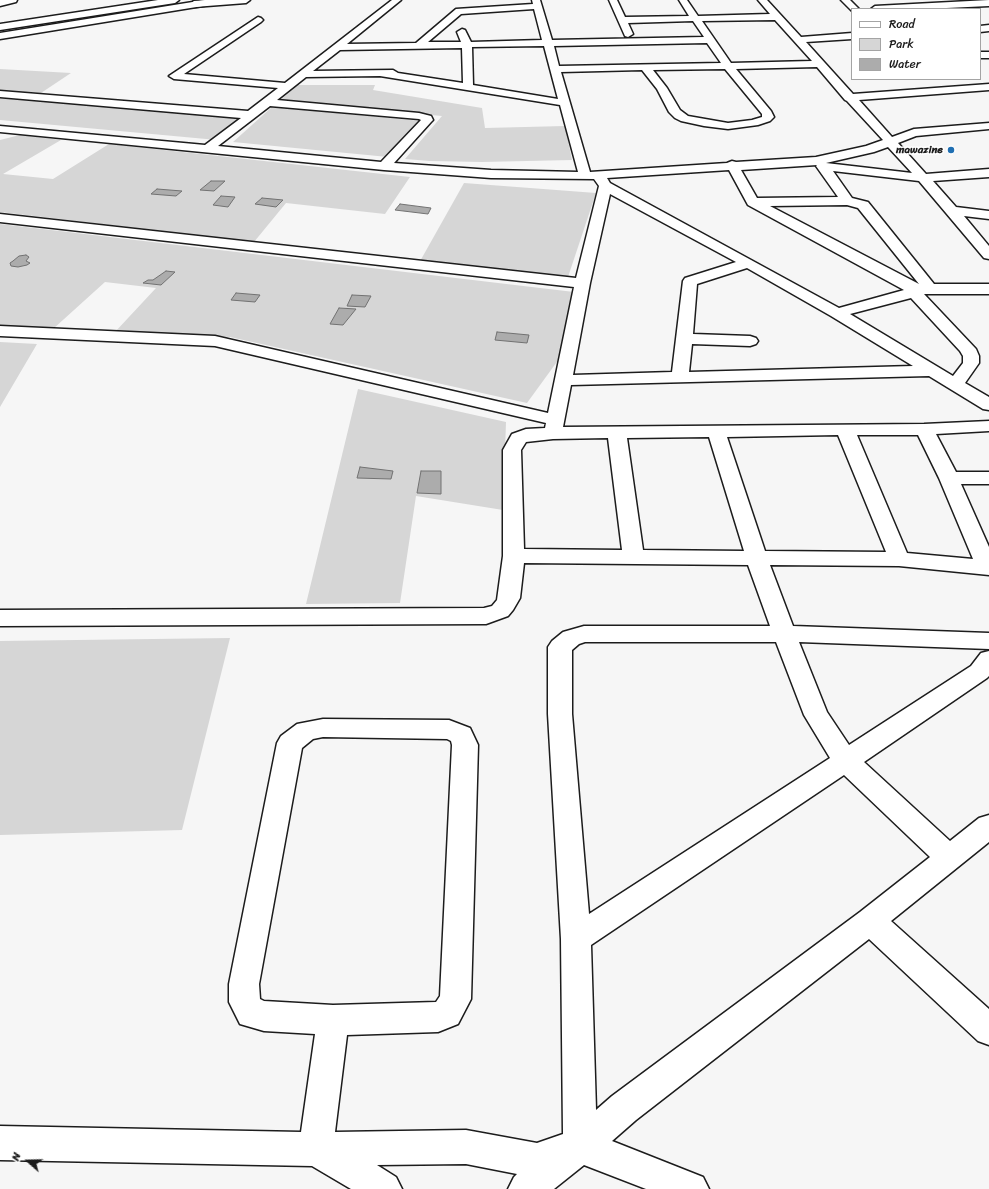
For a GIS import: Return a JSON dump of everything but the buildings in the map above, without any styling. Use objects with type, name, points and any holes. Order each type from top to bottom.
[{"type":"street","points":[[0,3],[13,0]]},
{"type":"street","points":[[0,28],[175,0]]},
{"type":"street","points":[[0,28],[192,2],[220,0]]},
{"type":"street","points":[[0,36],[192,2],[246,0]]},
{"type":"street","points":[[209,148],[396,0]]},
{"type":"street","points":[[613,0],[631,41]]},
{"type":"street","points":[[645,67],[662,88],[675,112],[685,119],[728,126],[746,125],[768,117],[767,113],[728,66],[683,0]]},
{"type":"street","points":[[762,0],[849,98],[952,210],[989,255]]},
{"type":"street","points":[[845,0],[854,8]]},
{"type":"street","points":[[419,45],[457,12],[462,10],[537,3],[585,176]]},
{"type":"street","points":[[894,8],[989,3]]},
{"type":"street","points":[[454,16],[458,20],[467,44],[464,71],[468,88]]},
{"type":"street","points":[[622,20],[777,17]]},
{"type":"street","points":[[258,20],[174,76],[288,86]]},
{"type":"street","points":[[797,40],[851,36]]},
{"type":"street","points":[[337,47],[710,40]]},
{"type":"street","points":[[555,69],[820,64]]},
{"type":"street","points":[[302,74],[438,72]]},
{"type":"street","points":[[379,73],[565,103]]},
{"type":"street","points":[[938,80],[950,90]]},
{"type":"street","points":[[849,98],[989,87]]},
{"type":"street","points":[[0,94],[251,115]]},
{"type":"street","points":[[266,102],[427,118],[427,120],[384,166]]},
{"type":"street","points":[[602,180],[732,165],[793,163],[838,158],[914,133],[989,126]]},
{"type":"street","points":[[0,129],[384,166],[492,174],[585,176],[602,180],[837,313],[989,405]]},
{"type":"street","points":[[793,163],[922,178],[989,173]]},
{"type":"street","points":[[732,165],[753,202],[919,290]]},
{"type":"street","points":[[823,166],[849,202],[863,205],[919,290],[968,349],[971,356],[971,363],[955,384]]},
{"type":"street","points":[[553,426],[602,180]]},
{"type":"street","points":[[753,202],[847,200]]},
{"type":"street","points":[[952,210],[989,215]]},
{"type":"street","points":[[0,218],[582,283]]},
{"type":"street","points":[[680,378],[690,281],[748,263]]},
{"type":"street","points":[[837,313],[919,290],[989,289]]},
{"type":"street","points":[[0,332],[215,341],[553,426],[617,433],[924,429],[989,426]]},
{"type":"street","points":[[684,340],[750,341]]},
{"type":"street","points":[[563,380],[933,371]]},
{"type":"street","points":[[0,618],[486,616],[500,611],[505,606],[509,598],[514,556],[512,450],[519,438],[553,426]]},
{"type":"street","points":[[845,429],[899,559]]},
{"type":"street","points":[[514,556],[899,559],[988,567],[949,478],[924,429]]},
{"type":"street","points":[[716,431],[756,559],[816,715],[845,760],[949,857]]},
{"type":"street","points":[[617,433],[633,556]]},
{"type":"street","points":[[949,478],[989,478]]},
{"type":"street","points":[[580,1146],[576,939],[560,714],[560,647],[571,638],[584,634],[784,634],[989,641]]},
{"type":"street","points":[[576,939],[979,672],[989,659]]},
{"type":"street","points":[[323,728],[449,730],[461,735],[465,745],[454,999],[447,1012],[438,1017],[333,1020],[264,1016],[251,1013],[245,1002],[244,984],[290,743],[306,731],[323,728]]},
{"type":"street","points":[[526,1189],[580,1146],[624,1108],[870,921],[989,826]]},
{"type":"street","points":[[870,921],[989,1030]]},
{"type":"street","points":[[316,1149],[333,1020]]},
{"type":"street","points":[[0,1143],[316,1149],[466,1147],[536,1160],[580,1146],[691,1189]]},
{"type":"street","points":[[316,1149],[384,1189]]},
{"type":"green space","points":[[0,69],[71,73],[41,93],[0,91]]},
{"type":"green space","points":[[298,85],[375,85],[373,90],[482,108],[485,128],[565,126],[572,160],[482,162],[405,159],[442,116],[279,101]]},
{"type":"green space","points":[[0,97],[244,118],[217,140],[0,120]]},
{"type":"green space","points":[[272,107],[422,121],[388,157],[233,142]]},
{"type":"green space","points":[[20,135],[61,140],[3,174],[53,179],[109,144],[410,177],[385,214],[286,203],[254,242],[0,212],[0,140]]},
{"type":"green space","points":[[464,183],[596,193],[568,277],[419,263]]},
{"type":"green space","points":[[0,224],[574,292],[559,359],[527,403],[230,337],[115,332],[156,288],[105,282],[53,329],[0,326]]},
{"type":"green space","points":[[0,342],[37,344],[0,407]]},
{"type":"green space","points":[[358,389],[506,422],[503,510],[416,496],[400,603],[306,604]]},
{"type":"green space","points":[[230,638],[182,830],[0,835],[0,641]]},
{"type":"water","points":[[211,181],[225,181],[214,191],[200,190]]},
{"type":"water","points":[[157,189],[182,191],[176,196],[151,194]]},
{"type":"water","points":[[221,196],[235,197],[228,207],[213,205]]},
{"type":"water","points":[[262,198],[283,200],[276,207],[255,204]]},
{"type":"water","points":[[400,204],[431,208],[428,214],[395,210]]},
{"type":"water","points":[[26,255],[29,257],[26,261],[30,263],[18,267],[11,266],[10,263],[19,256]]},
{"type":"water","points":[[166,271],[175,272],[161,285],[143,283],[148,280],[153,280]]},
{"type":"water","points":[[236,293],[260,295],[255,302],[231,300]]},
{"type":"water","points":[[352,295],[371,296],[365,307],[347,306]]},
{"type":"water","points":[[339,308],[356,309],[343,325],[330,324]]},
{"type":"water","points":[[497,332],[529,335],[527,343],[495,340]]},
{"type":"water","points":[[360,467],[393,471],[391,479],[357,478]]},
{"type":"water","points":[[421,471],[441,471],[441,494],[417,493]]},
{"type":"place","name":"mawazine","points":[[951,150]]}]
